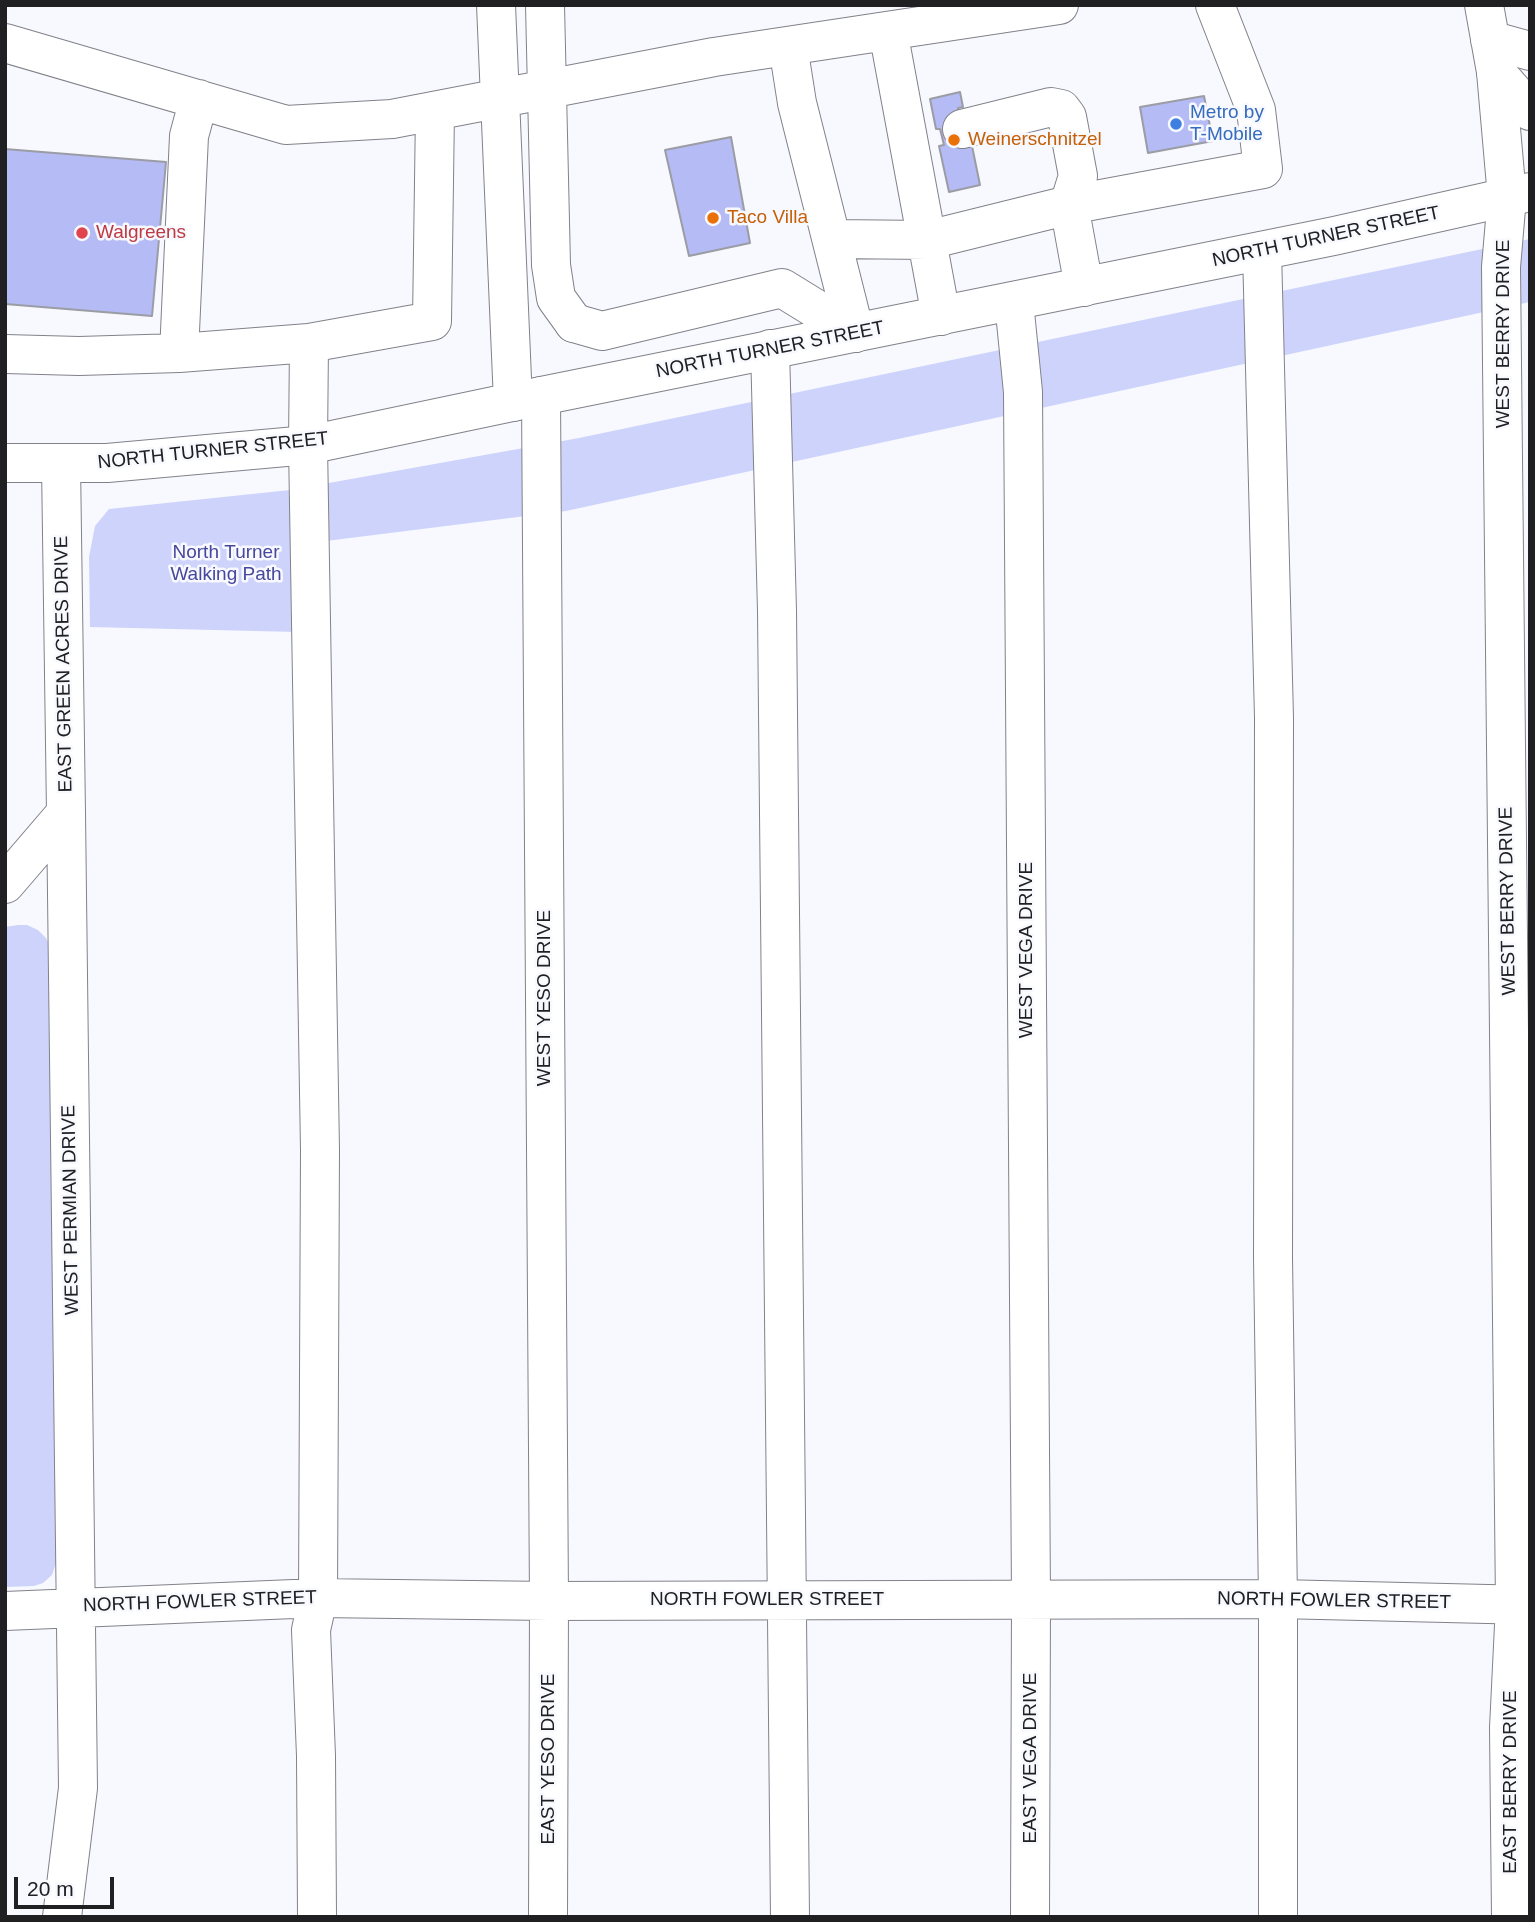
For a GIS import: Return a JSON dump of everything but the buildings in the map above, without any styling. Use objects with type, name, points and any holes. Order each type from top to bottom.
[{"type":"street","name":"WEST YESO DRIVE","points":[[496,5],[499,98],[527,399],[549,1601]]},
{"type":"street","points":[[545,5],[551,265],[556,298],[575,323],[602,331],[782,288],[855,333]]},
{"type":"street","points":[[5,43],[286,125],[392,119],[714,57],[1059,5]]},
{"type":"street","points":[[833,239],[928,240],[1069,205],[1264,169],[1256,110],[1215,5]]},
{"type":"street","points":[[888,31],[938,135],[928,240],[941,316]]},
{"type":"street","points":[[1490,39],[1530,51]]},
{"type":"street","points":[[1490,39],[1530,111]]},
{"type":"street","name":"WEST BERRY DRIVE","points":[[1490,39],[1518,195],[1501,267],[1523,1605]]},
{"type":"street","points":[[788,46],[797,103],[855,333]]},
{"type":"street","points":[[178,353],[189,135],[199,99]]},
{"type":"street","points":[[938,135],[1051,107],[1061,109],[1068,117],[1078,176],[1069,205],[1084,287]]},
{"type":"street","points":[[5,354],[79,356],[178,353],[309,343],[432,321],[435,111]]},
{"type":"street","name":"NORTH TURNER STREET","points":[[5,463],[107,463],[308,445],[1262,251],[1518,195]]},
{"type":"street","points":[[1262,251],[1274,718],[1273,1258],[1278,1600],[1278,1917]]},
{"type":"street","name":"WEST VEGA DRIVE","points":[[1014,302],[1023,391],[1031,1599]]},
{"type":"street","points":[[309,343],[308,445],[320,1150],[318,1598],[311,1630],[316,1756],[317,1917]]},
{"type":"street","points":[[770,349],[777,611],[790,1917]]},
{"type":"street","name":"EAST GREEN ACRES DRIVE","points":[[5,884],[65,813],[61,464]]},
{"type":"street","name":"WEST PERMIAN DRIVE","points":[[62,1917],[78,1788],[65,813]]},
{"type":"street","name":"NORTH FOWLER STREET","points":[[5,1611],[318,1598],[549,1601],[1278,1600],[1523,1605]]},
{"type":"street","name":"EAST VEGA DRIVE","points":[[1030,1917],[1031,1599]]},
{"type":"street","name":"EAST YESO DRIVE","points":[[548,1917],[549,1601]]},
{"type":"street","name":"EAST BERRY DRIVE","points":[[1511,1917],[1509,1728],[1523,1605]]},
{"type":"green space","name":"North Turner Walking Path","points":[[1530,239],[1530,302],[566,511],[294,545],[297,632],[90,627],[89,557],[95,526],[109,509],[290,490],[579,438]]},
{"type":"green space","points":[[27,925],[38,930],[51,949],[57,1560],[52,1575],[43,1583],[5,1587],[5,927]]},
{"type":"place","name":"Metro by T-Mobile","points":[[1176,124]]},
{"type":"place","name":"Weinerschnitzel","points":[[954,140]]},
{"type":"place","name":"Taco Villa","points":[[713,218]]},
{"type":"place","name":"Walgreens","points":[[82,233]]}]
